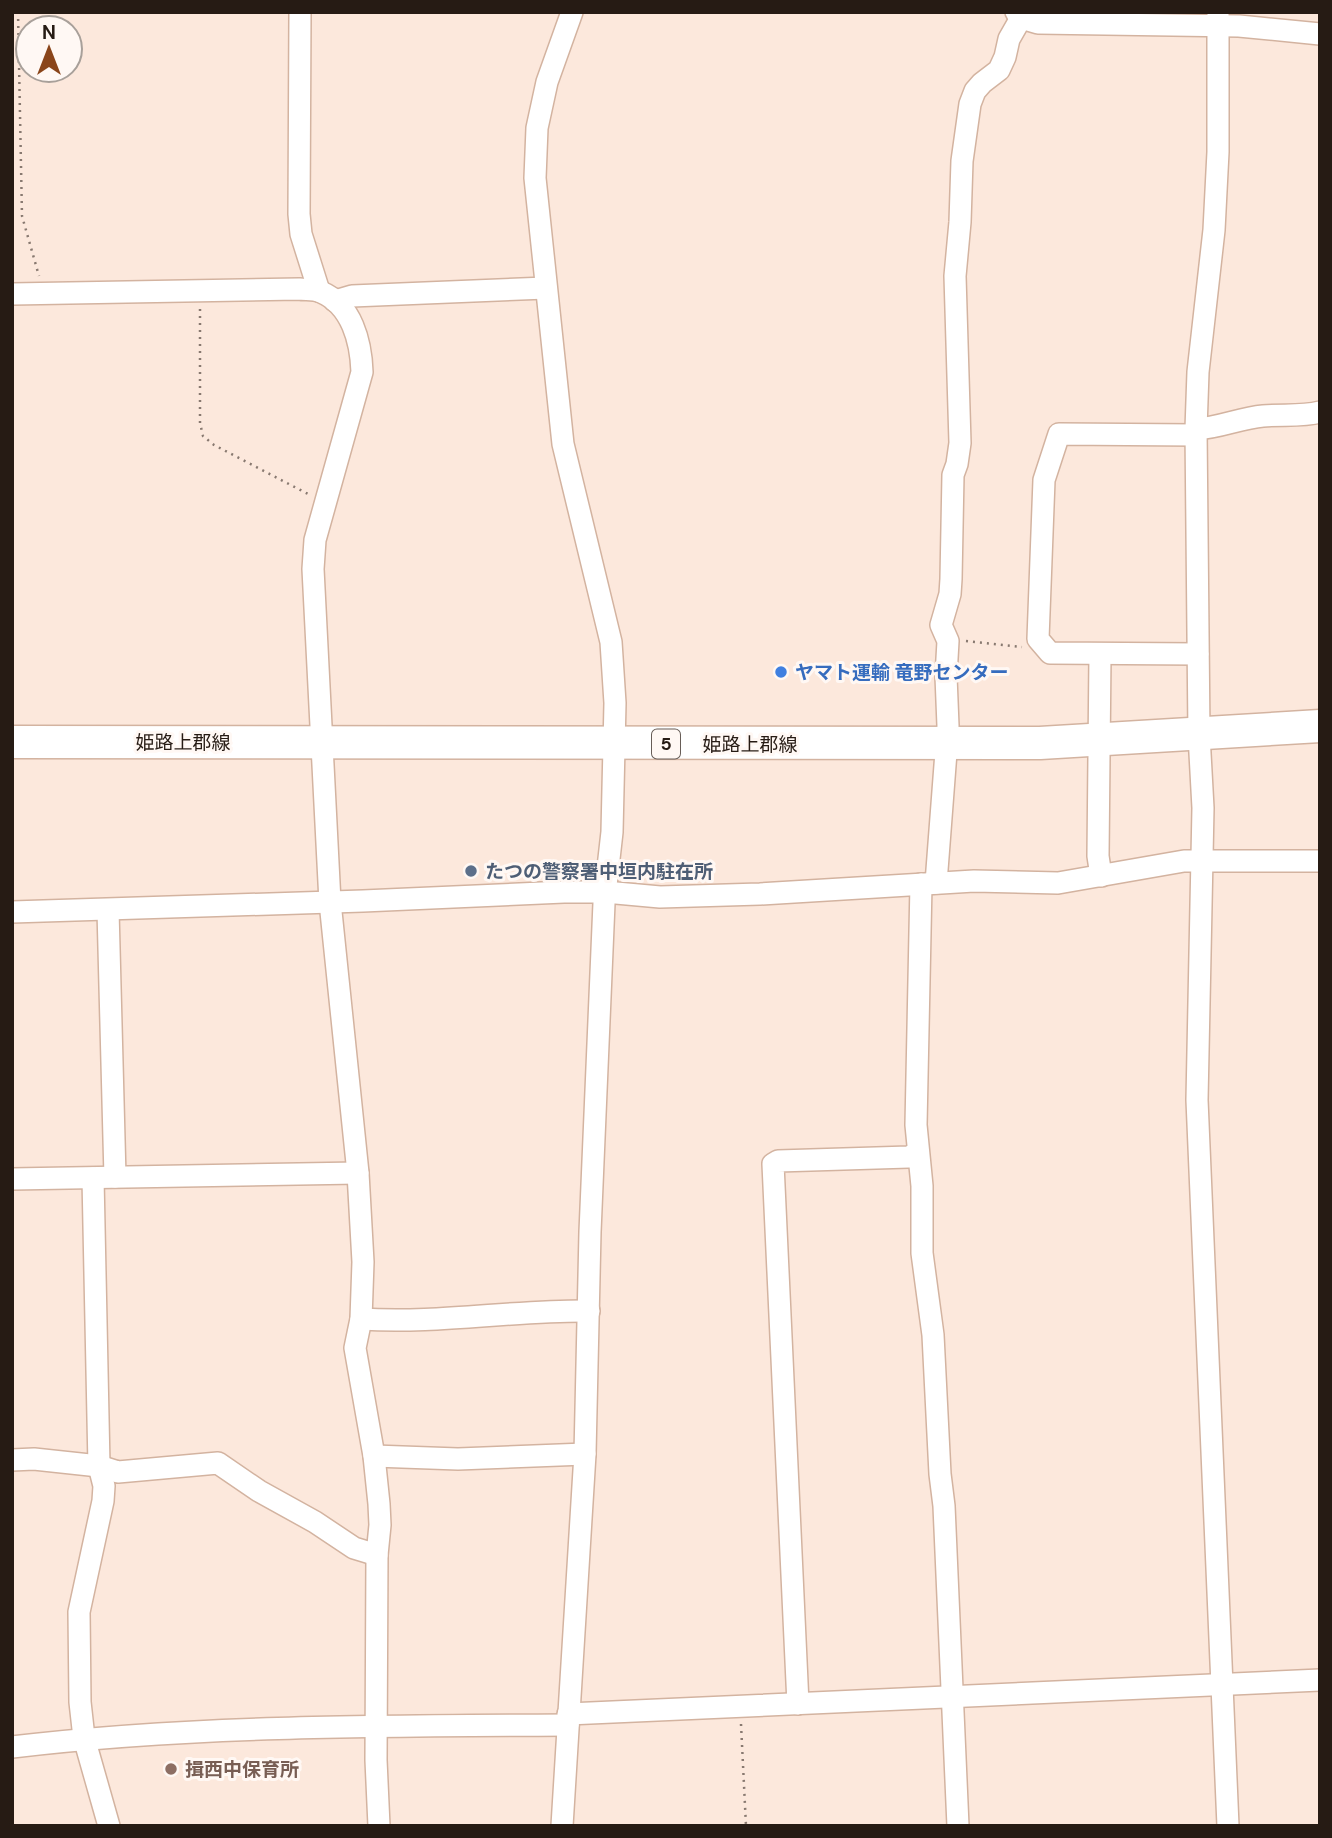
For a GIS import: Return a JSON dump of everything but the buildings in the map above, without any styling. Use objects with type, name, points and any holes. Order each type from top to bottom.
[{"type":"main road","name":"姫路上郡線","points":[[12,743],[320,741],[947,744],[1098,740],[1320,726]]},
{"type":"street","points":[[300,12],[301,234],[327,296],[355,328],[361,348],[362,372],[325,503],[316,540],[313,569],[330,902],[358,1173],[363,1262],[360,1319],[355,1348],[374,1456],[380,1525],[377,1555],[379,1826]]},
{"type":"street","points":[[562,1826],[585,1454],[590,1232],[605,892],[612,832],[615,704],[611,642],[563,444],[535,177],[537,128],[547,82],[572,12]]},
{"type":"street","points":[[958,1826],[944,1506],[929,1287],[922,1253],[922,1186],[917,1153],[917,992],[947,744],[948,641],[941,625],[950,594],[953,475],[960,443],[955,276],[962,161],[970,104],[975,91],[999,70],[1018,15],[1038,23],[1218,19],[1320,34]]},
{"type":"street","points":[[1218,19],[1218,152],[1214,230],[1198,372],[1196,432],[1199,735],[1203,808],[1197,1114],[1228,1826]]},
{"type":"street","points":[[12,294],[299,289],[327,296],[352,296],[546,288]]},
{"type":"street","points":[[1198,654],[1050,653],[1043,647],[1038,639],[1044,480],[1059,434],[1196,432],[1261,416],[1320,412]]},
{"type":"street","points":[[1100,655],[1098,856],[1101,876]]},
{"type":"street","points":[[12,912],[605,892],[660,897],[928,884],[1058,883],[1184,861],[1320,861]]},
{"type":"street","points":[[108,910],[115,1177]]},
{"type":"street","points":[[798,1704],[773,1164],[778,1161],[909,1157],[917,1153]]},
{"type":"street","points":[[12,1180],[358,1173]]},
{"type":"street","points":[[93,1178],[99,1466],[104,1486],[79,1612],[79,1702],[84,1738],[109,1826]]},
{"type":"street","points":[[360,1319],[458,1318],[545,1311],[589,1311]]},
{"type":"street","points":[[374,1456],[458,1459],[585,1454]]},
{"type":"street","points":[[12,1460],[34,1459],[99,1466],[118,1472],[218,1463],[259,1491],[316,1521],[354,1548],[377,1555]]},
{"type":"street","points":[[12,1747],[84,1738],[568,1719],[740,1706],[1320,1680]]},
{"type":"path","points":[[18,12],[22,216],[40,281],[40,293]]},
{"type":"path","points":[[200,292],[200,423],[203,436],[214,445],[325,503]]},
{"type":"path","points":[[948,641],[1043,647]]},
{"type":"path","points":[[740,1706],[746,1826]]},
{"type":"place","name":"ヤマト運輸 竜野センター","points":[[781,672]]},
{"type":"place","name":"たつの警察署中垣内駐在所","points":[[471,871]]},
{"type":"place","name":"揖西中保育所","points":[[171,1769]]}]
